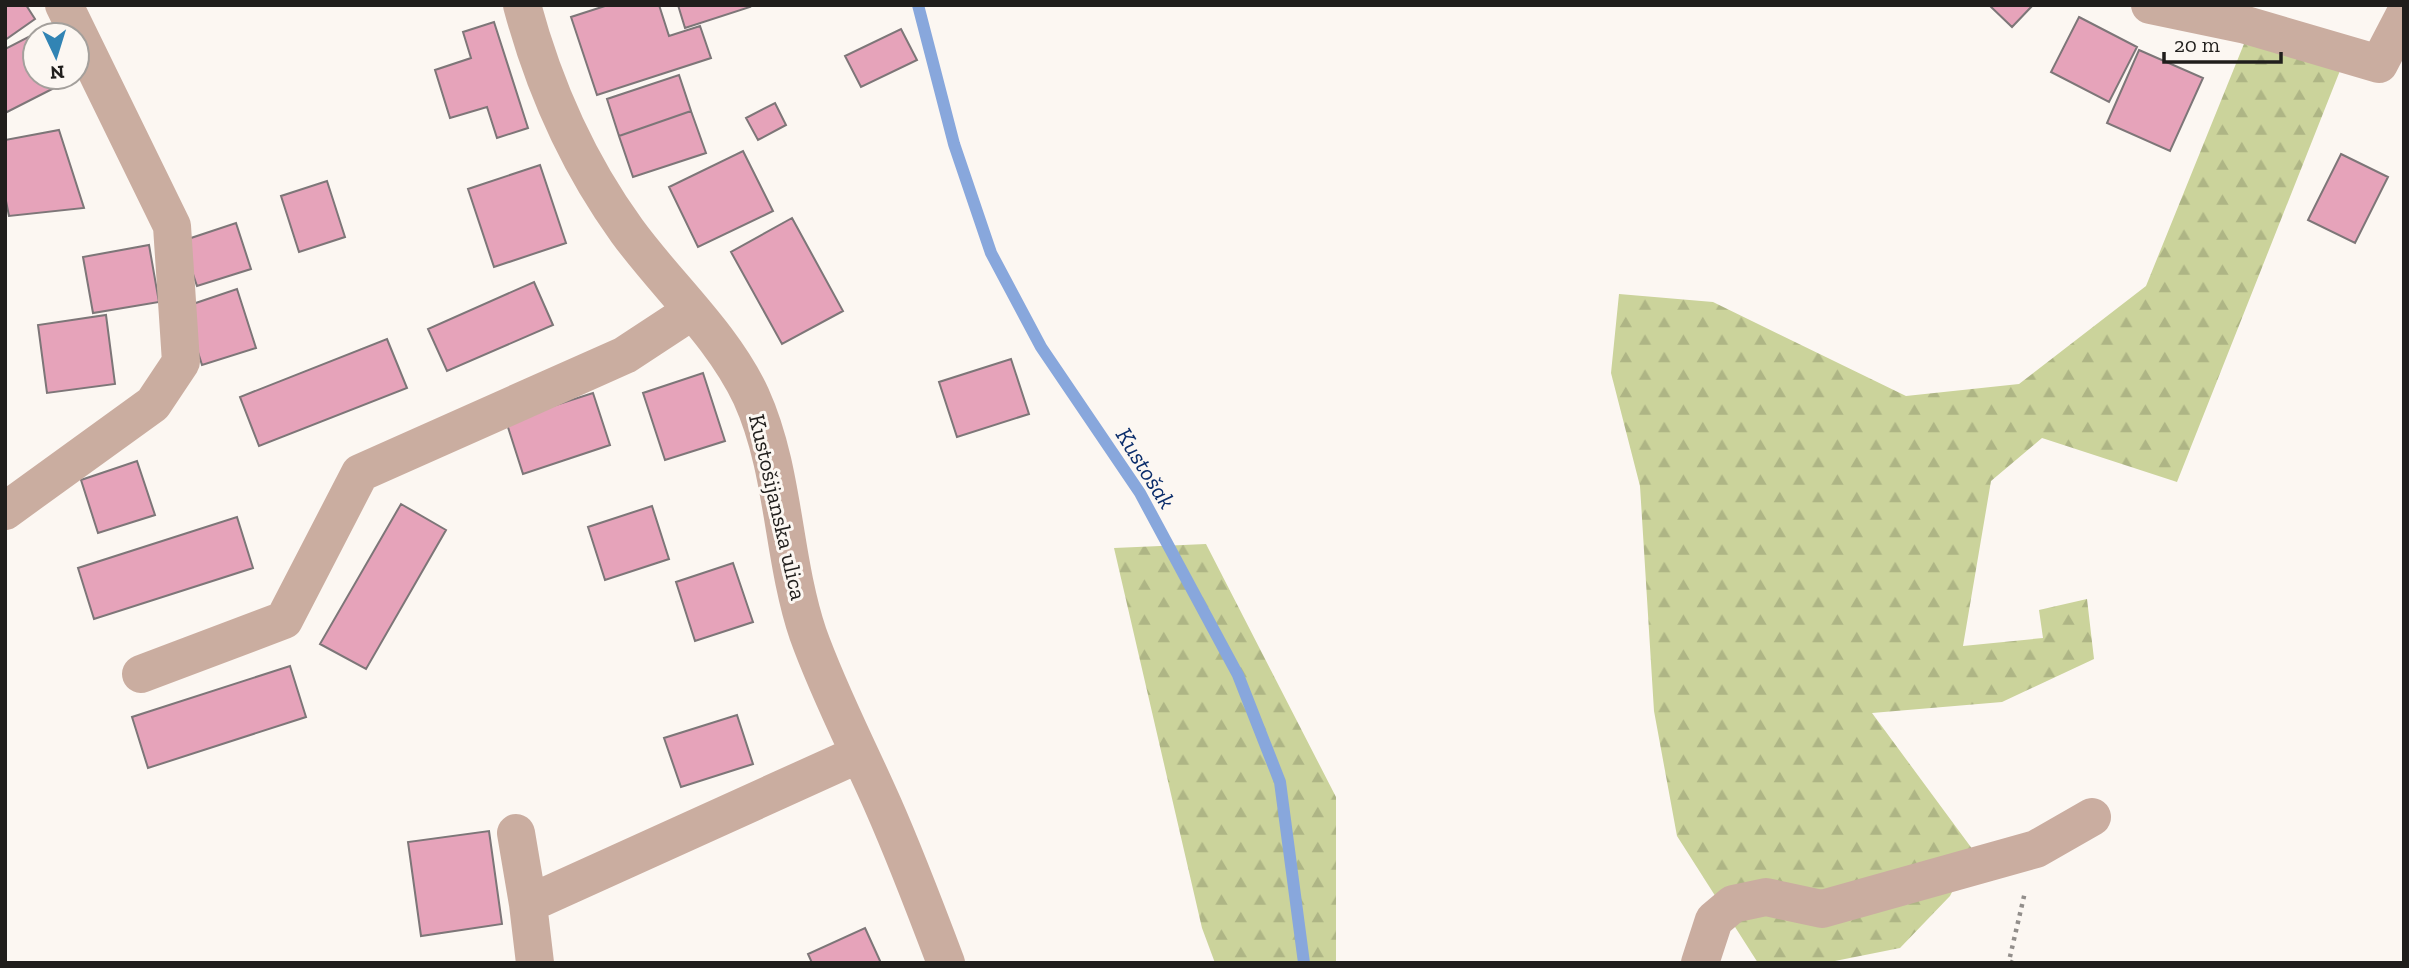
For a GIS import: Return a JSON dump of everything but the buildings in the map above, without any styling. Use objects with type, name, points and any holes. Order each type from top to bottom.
[{"type":"street","points":[[5,510],[153,404],[181,362],[172,226],[64,5]]},
{"type":"street","name":"Kustošijanska ulica","points":[[522,5],[551,94],[583,163],[628,232],[692,311],[751,396],[773,468],[807,631],[883,804],[946,963]]},
{"type":"street","points":[[2150,5],[2246,25],[2379,64],[2404,16]]},
{"type":"street","points":[[141,674],[284,620],[360,473],[625,355],[692,311]]},
{"type":"street","points":[[528,904],[859,754]]},
{"type":"street","points":[[1700,963],[1714,920],[1733,904],[1766,897],[1822,909],[2036,849],[2092,817]]},
{"type":"street","points":[[516,833],[536,963]]},
{"type":"path","points":[[2013,963],[2009,961],[2036,849]]},
{"type":"green space","points":[[2250,29],[2345,58],[2177,482],[2042,438],[1991,481],[1963,646],[2043,638],[2039,610],[2087,599],[2094,659],[2002,702],[1872,713],[1973,850],[1950,896],[1900,948],[1825,963],[1758,963],[1677,836],[1654,711],[1640,486],[1611,373],[1619,294],[1713,302],[1906,396],[2019,384],[2146,286]]},
{"type":"green space","points":[[1206,544],[1336,797],[1336,963],[1215,963],[1202,928],[1114,548]]},
{"type":"waterway","name":"Kustošak","points":[[918,5],[954,144],[991,253],[1041,347],[1140,493],[1238,675],[1280,782],[1304,963]]}]
